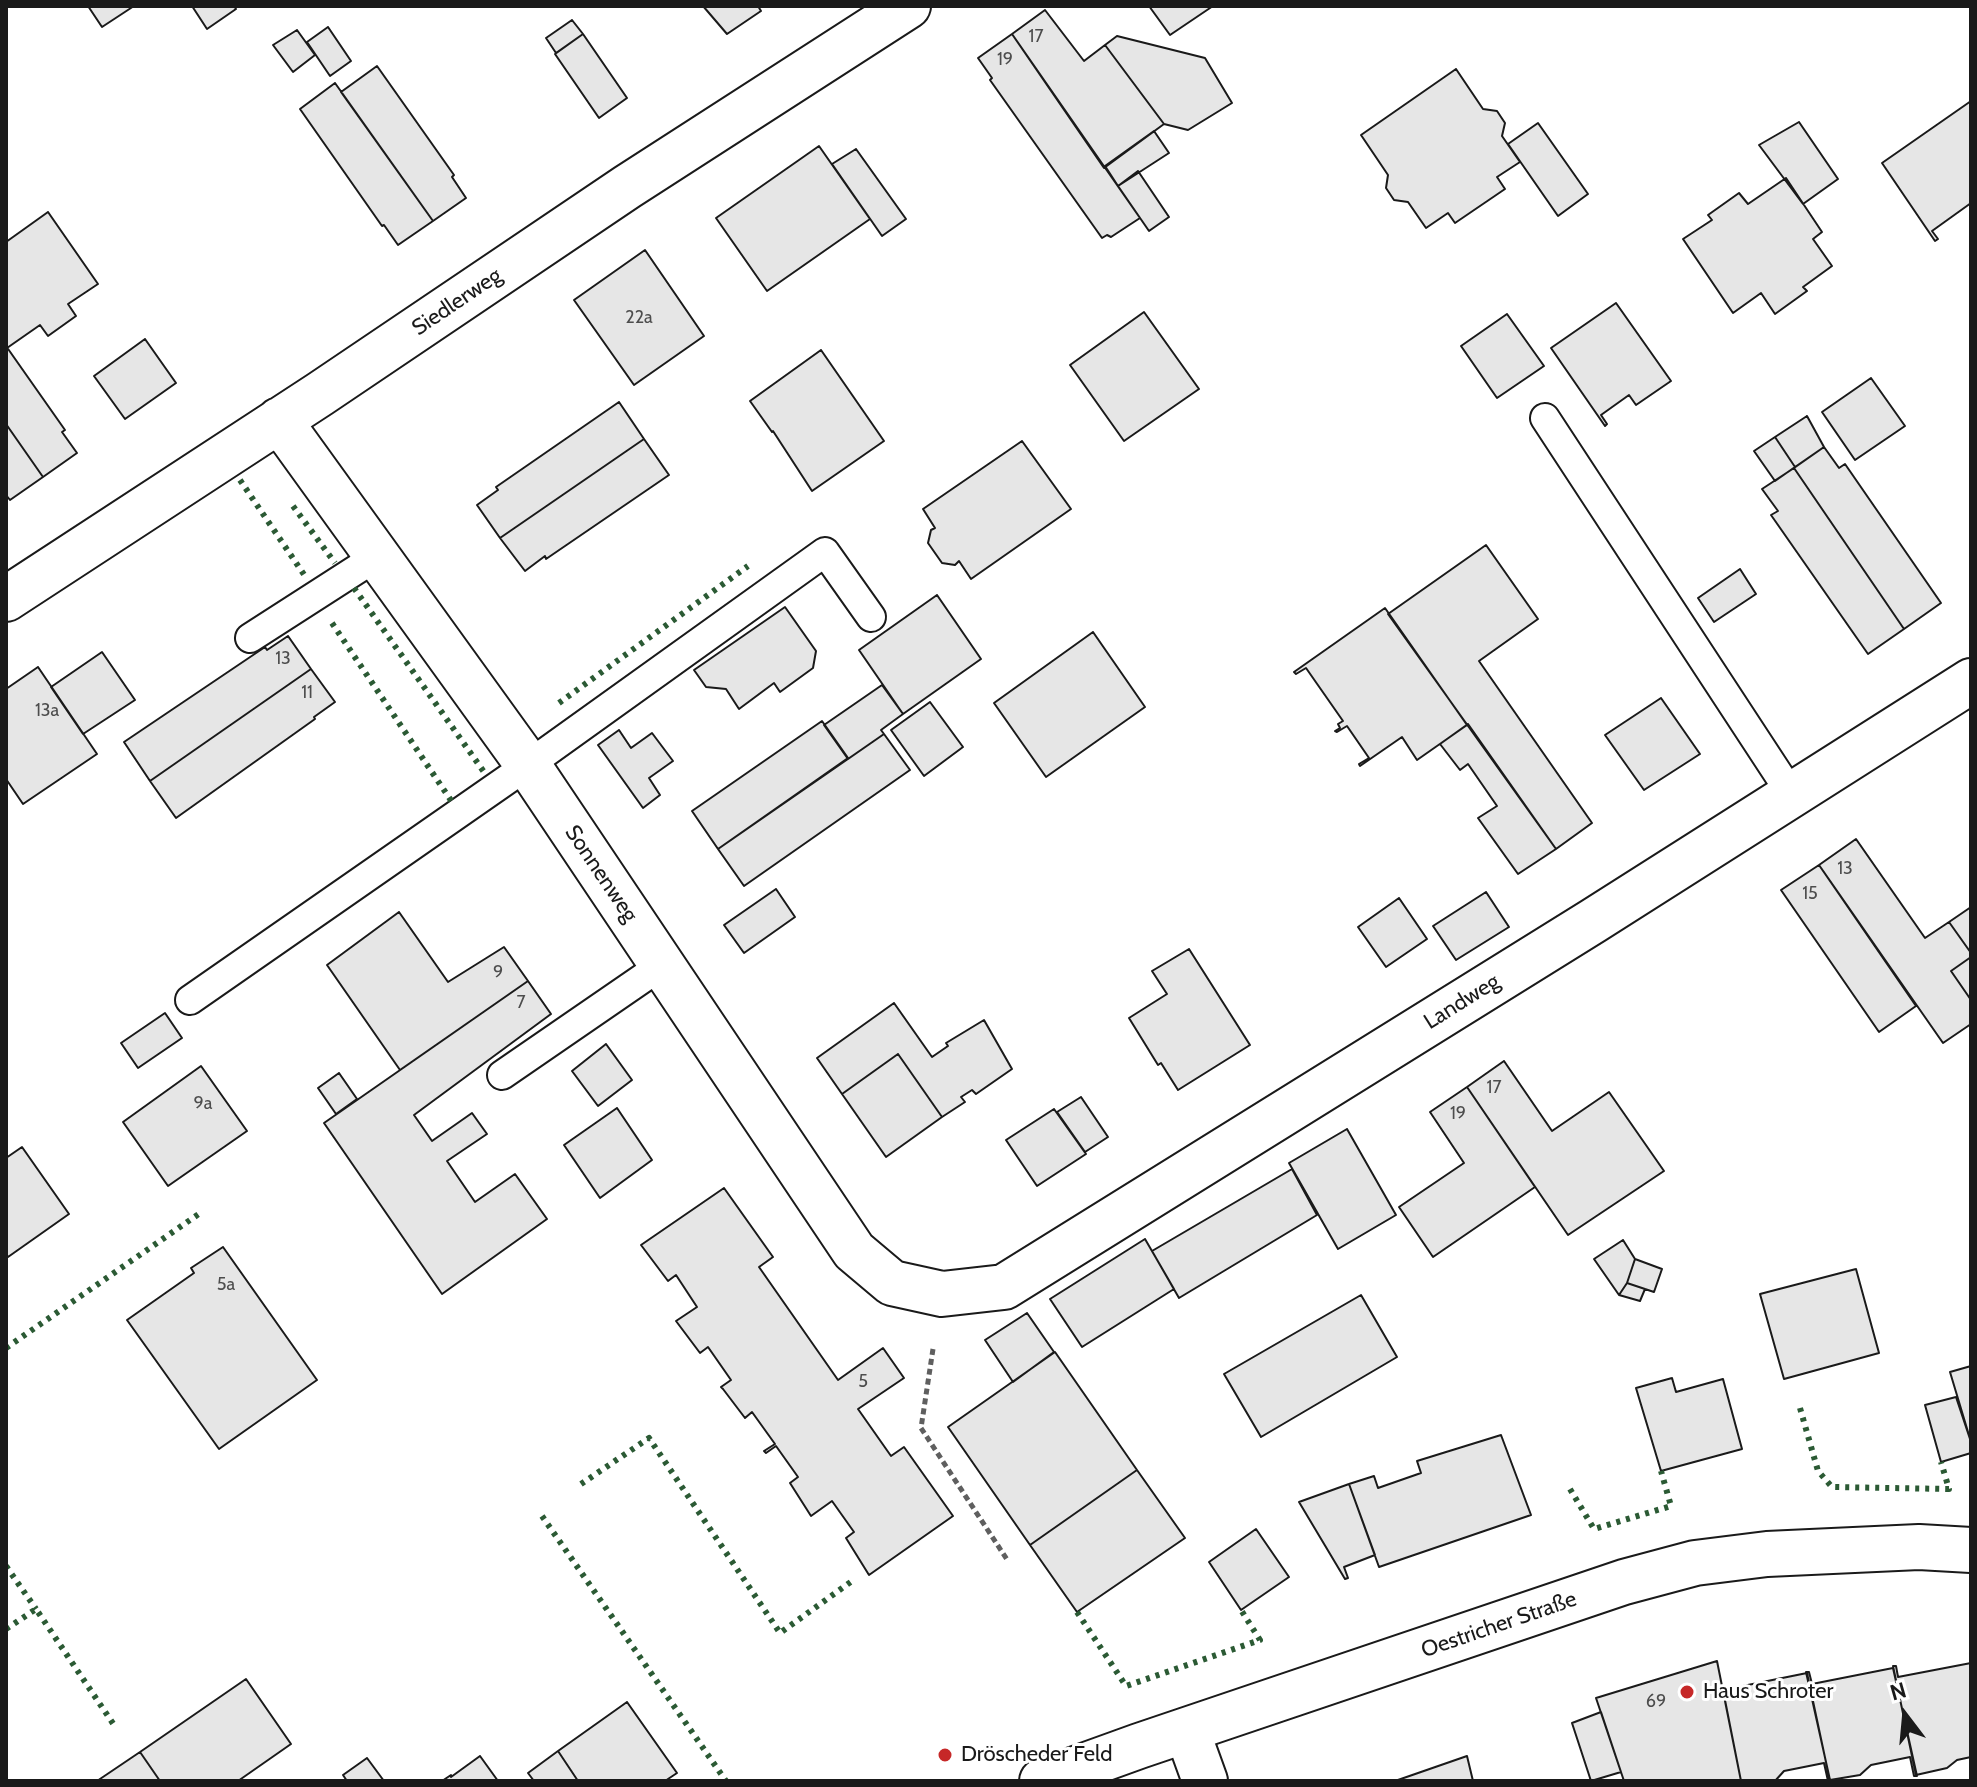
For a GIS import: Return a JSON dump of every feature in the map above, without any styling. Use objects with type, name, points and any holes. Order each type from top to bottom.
[{"type":"street","name":"Siedlerweg","points":[[6,599],[627,187],[908,6]]},
{"type":"street","name":"Sonnenweg","points":[[279,420],[528,765],[854,1251],[892,1283],[942,1294]]},
{"type":"street","name":"Landweg","points":[[942,1294],[1004,1287],[1971,681]]},
{"type":"street","name":"Oestricher Straße","points":[[1042,1781],[1624,1582],[1695,1563],[1782,1553],[1919,1547],[1971,1550]]},
{"type":"street","points":[[1187,1731],[1205,1781]]},
{"type":"lane","points":[[1545,418],[1792,795]]},
{"type":"lane","points":[[190,1000],[528,765],[825,552],[871,617]]},
{"type":"lane","points":[[250,638],[376,557]]},
{"type":"lane","points":[[502,1075],[662,965]]},
{"type":"path","points":[[942,1294],[921,1428],[1008,1561]]},
{"type":"building","points":[[88,6],[134,6],[102,27]]},
{"type":"building","points":[[192,6],[234,6],[236,9],[207,29]]},
{"type":"building","points":[[703,6],[758,6],[761,11],[727,34]]},
{"type":"building","points":[[1149,6],[1213,6],[1170,35]]},
{"type":"building","points":[[1045,10],[1084,61],[1105,45],[1164,124],[1104,168],[1012,34]]},
{"type":"building","points":[[572,20],[583,34],[556,53],[546,38]]},
{"type":"building","points":[[328,27],[351,61],[330,76],[307,42]]},
{"type":"building","points":[[297,30],[315,55],[293,72],[273,45]]},
{"type":"building","points":[[583,34],[627,98],[599,118],[555,54]]},
{"type":"building","points":[[1012,34],[1140,218],[1111,237],[1107,235],[1102,238],[990,80],[992,78],[978,58]]},
{"type":"building","points":[[1117,36],[1205,58],[1232,103],[1188,130],[1164,124],[1105,45]]},
{"type":"building","points":[[377,66],[454,175],[452,177],[466,198],[433,221],[341,92]]},
{"type":"building","points":[[1456,69],[1483,109],[1497,111],[1505,123],[1502,136],[1520,162],[1497,177],[1505,189],[1455,223],[1448,213],[1426,228],[1408,202],[1394,200],[1386,188],[1388,175],[1361,135]]},
{"type":"building","points":[[335,83],[433,221],[398,245],[300,109]]},
{"type":"building","points":[[1971,101],[1971,203],[1932,231],[1938,239],[1935,241],[1882,163]]},
{"type":"building","points":[[1799,122],[1838,179],[1803,204],[1759,145]]},
{"type":"building","points":[[1538,123],[1588,194],[1558,216],[1508,144]]},
{"type":"building","points":[[1154,131],[1169,153],[1118,186],[1105,166]]},
{"type":"building","points":[[819,146],[870,219],[767,291],[716,218]]},
{"type":"building","points":[[856,149],[906,219],[882,236],[832,164]]},
{"type":"building","points":[[1138,171],[1169,217],[1149,231],[1118,186]]},
{"type":"building","points":[[1786,178],[1822,232],[1813,239],[1832,266],[1803,287],[1807,291],[1775,314],[1761,293],[1733,313],[1683,239],[1712,220],[1708,215],[1739,193],[1748,204]]},
{"type":"building","points":[[48,212],[98,284],[68,304],[76,316],[48,336],[40,325],[7,348],[6,242]]},
{"type":"building","points":[[645,250],[704,336],[634,385],[574,300]]},
{"type":"building","points":[[1616,303],[1671,381],[1636,405],[1629,395],[1601,415],[1607,424],[1605,426],[1551,348]]},
{"type":"building","points":[[1144,312],[1199,389],[1124,441],[1070,365]]},
{"type":"building","points":[[1507,314],[1544,366],[1497,398],[1461,346]]},
{"type":"building","points":[[145,339],[176,383],[125,419],[94,376]]},
{"type":"building","points":[[6,346],[65,430],[62,432],[77,453],[43,477],[6,424]]},
{"type":"building","points":[[821,350],[884,441],[812,491],[750,401]]},
{"type":"building","points":[[1871,378],[1905,426],[1855,460],[1822,412]]},
{"type":"building","points":[[619,402],[644,439],[500,538],[477,505],[498,490],[496,487]]},
{"type":"building","points":[[1807,416],[1824,447],[1795,467],[1775,437]]},
{"type":"building","points":[[6,424],[43,477],[10,500],[6,495]]},
{"type":"building","points":[[1775,437],[1795,467],[1775,481],[1754,451]]},
{"type":"building","points":[[644,439],[669,475],[525,571],[500,538]]},
{"type":"building","points":[[1022,441],[1071,509],[971,579],[959,561],[955,565],[942,563],[928,543],[931,530],[935,528],[923,509]]},
{"type":"building","points":[[1824,447],[1839,468],[1845,464],[1941,603],[1904,629],[1794,468]]},
{"type":"building","points":[[1794,468],[1904,629],[1868,654],[1771,515],[1778,511],[1762,489]]},
{"type":"building","points":[[1486,545],[1538,619],[1479,661],[1592,823],[1556,849],[1388,614]]},
{"type":"building","points":[[1740,569],[1756,594],[1714,622],[1698,598]]},
{"type":"building","points":[[937,595],[981,659],[903,714],[859,650]]},
{"type":"building","points":[[785,607],[816,651],[813,668],[780,692],[774,683],[739,709],[726,689],[706,687],[694,670]]},
{"type":"building","points":[[1385,608],[1467,725],[1417,760],[1402,737],[1360,766],[1369,758],[1347,726],[1335,731],[1343,721],[1306,668],[1296,674],[1294,672]]},
{"type":"building","points":[[1093,632],[1145,707],[1046,777],[994,703]]},
{"type":"building","points":[[288,636],[311,669],[150,781],[124,742],[265,647],[267,650]]},
{"type":"building","points":[[102,652],[135,700],[83,734],[51,687]]},
{"type":"building","points":[[38,667],[97,754],[23,804],[6,779],[6,689]]},
{"type":"building","points":[[311,669],[335,702],[176,818],[150,781]]},
{"type":"building","points":[[882,685],[903,714],[881,730],[884,734],[848,759],[824,725]]},
{"type":"building","points":[[1661,698],[1700,754],[1644,790],[1605,735]]},
{"type":"building","points":[[930,702],[963,747],[924,776],[891,730]]},
{"type":"building","points":[[822,721],[848,758],[718,849],[692,811]]},
{"type":"building","points":[[1468,724],[1556,849],[1518,874],[1478,818],[1497,806],[1468,764],[1460,770],[1440,744]]},
{"type":"building","points":[[619,730],[631,748],[652,733],[673,761],[649,778],[660,795],[643,808],[598,745]]},
{"type":"building","points":[[884,734],[910,770],[744,886],[718,849]]},
{"type":"building","points":[[1856,839],[1925,938],[1949,922],[1971,953],[1971,957],[1951,971],[1971,1000],[1971,1024],[1943,1043],[1819,865]]},
{"type":"building","points":[[1819,865],[1916,1006],[1879,1032],[1781,890]]},
{"type":"building","points":[[776,889],[795,917],[744,953],[724,925]]},
{"type":"building","points":[[1486,892],[1509,927],[1456,960],[1433,926]]},
{"type":"building","points":[[1399,898],[1427,939],[1386,967],[1358,927]]},
{"type":"building","points":[[1971,907],[1971,953],[1949,922]]},
{"type":"building","points":[[399,912],[448,982],[504,947],[528,981],[400,1070],[327,965]]},
{"type":"building","points":[[1189,949],[1250,1045],[1178,1090],[1161,1063],[1158,1065],[1129,1018],[1167,994],[1152,971]]},
{"type":"building","points":[[1971,957],[1971,1000],[1951,971]]},
{"type":"building","points":[[528,981],[551,1014],[414,1115],[432,1141],[472,1113],[487,1134],[447,1161],[475,1202],[515,1174],[547,1219],[442,1294],[324,1123]]},
{"type":"building","points":[[894,1003],[932,1057],[948,1046],[946,1043],[984,1020],[1012,1069],[976,1094],[972,1090],[961,1097],[965,1102],[942,1117],[898,1054],[842,1094],[817,1058]]},
{"type":"building","points":[[165,1013],[182,1038],[138,1068],[121,1043]]},
{"type":"building","points":[[606,1044],[632,1080],[598,1106],[572,1071]]},
{"type":"building","points":[[898,1054],[942,1117],[886,1157],[842,1094]]},
{"type":"building","points":[[1504,1061],[1552,1131],[1609,1092],[1664,1171],[1568,1235],[1467,1087]]},
{"type":"building","points":[[201,1066],[247,1131],[168,1186],[123,1122]]},
{"type":"building","points":[[339,1073],[357,1099],[336,1114],[318,1088]]},
{"type":"building","points":[[1467,1087],[1535,1187],[1433,1257],[1399,1207],[1464,1163],[1430,1112]]},
{"type":"building","points":[[1081,1097],[1108,1137],[1085,1152],[1057,1112]]},
{"type":"building","points":[[617,1108],[652,1160],[600,1198],[564,1145]]},
{"type":"building","points":[[1054,1109],[1086,1154],[1037,1186],[1006,1140]]},
{"type":"building","points":[[1347,1129],[1396,1215],[1338,1249],[1289,1163]]},
{"type":"building","points":[[22,1147],[69,1214],[8,1257],[6,1158]]},
{"type":"building","points":[[1292,1169],[1317,1215],[1179,1298],[1152,1251]]},
{"type":"building","points":[[724,1188],[773,1257],[759,1267],[838,1380],[883,1348],[904,1378],[858,1409],[891,1456],[904,1447],[953,1516],[869,1575],[846,1538],[854,1532],[832,1501],[811,1516],[790,1483],[798,1477],[776,1446],[766,1453],[764,1451],[775,1444],[752,1412],[745,1418],[721,1387],[731,1380],[708,1347],[700,1353],[676,1321],[697,1307],[676,1275],[668,1281],[641,1245]]},
{"type":"building","points":[[1145,1239],[1174,1289],[1082,1347],[1050,1299]]},
{"type":"building","points":[[1623,1240],[1635,1259],[1627,1283],[1619,1295],[1594,1259]]},
{"type":"building","points":[[223,1247],[317,1380],[219,1449],[127,1320],[194,1273],[191,1268]]},
{"type":"building","points":[[1635,1259],[1662,1269],[1654,1292],[1627,1283]]},
{"type":"building","points":[[1856,1269],[1879,1353],[1784,1379],[1760,1294]]},
{"type":"building","points":[[1627,1283],[1645,1289],[1640,1301],[1619,1295]]},
{"type":"building","points":[[1361,1295],[1397,1357],[1261,1437],[1224,1374]]},
{"type":"building","points":[[1027,1313],[1054,1352],[1013,1382],[985,1340]]},
{"type":"building","points":[[1055,1352],[1137,1470],[1030,1545],[948,1427]]},
{"type":"building","points":[[1971,1366],[1971,1442],[1950,1372]]},
{"type":"building","points":[[1672,1378],[1676,1392],[1723,1379],[1742,1449],[1661,1471],[1636,1388]]},
{"type":"building","points":[[1956,1397],[1971,1442],[1971,1453],[1941,1462],[1925,1405]]},
{"type":"building","points":[[1501,1435],[1531,1515],[1379,1567],[1349,1484],[1374,1476],[1378,1488],[1421,1473],[1417,1461]]},
{"type":"building","points":[[1137,1470],[1185,1538],[1077,1612],[1030,1545]]},
{"type":"building","points":[[1349,1484],[1375,1555],[1344,1567],[1348,1578],[1345,1579],[1299,1502]]},
{"type":"building","points":[[1256,1529],[1289,1577],[1241,1610],[1209,1562]]},
{"type":"building","points":[[1717,1661],[1741,1781],[1624,1781],[1596,1698]]},
{"type":"building","points":[[1971,1663],[1971,1757],[1957,1760],[1947,1768],[1916,1775],[1893,1666],[1896,1666],[1898,1677]]},
{"type":"building","points":[[1893,1668],[1917,1776],[1914,1776],[1910,1757],[1871,1765],[1860,1775],[1830,1780],[1806,1672],[1809,1672],[1812,1684]]},
{"type":"building","points":[[1807,1673],[1830,1781],[1824,1763],[1784,1771],[1775,1781],[1741,1781],[1723,1690]]},
{"type":"building","points":[[246,1679],[291,1744],[238,1781],[160,1781],[140,1752]]},
{"type":"building","points":[[627,1702],[677,1773],[665,1781],[578,1781],[558,1751]]},
{"type":"building","points":[[1601,1712],[1621,1772],[1591,1781],[1572,1723]]},
{"type":"building","points":[[558,1751],[578,1781],[534,1781],[528,1773]]},
{"type":"building","points":[[140,1752],[160,1781],[97,1781]]},
{"type":"building","points":[[480,1756],[498,1781],[442,1781],[451,1777]]},
{"type":"building","points":[[1467,1756],[1473,1781],[1395,1781]]},
{"type":"building","points":[[367,1758],[384,1781],[347,1781],[343,1775]]},
{"type":"hedge","points":[[240,480],[307,579]]},
{"type":"hedge","points":[[293,506],[335,563]]},
{"type":"hedge","points":[[559,703],[748,566]]},
{"type":"hedge","points":[[354,588],[484,772]]},
{"type":"hedge","points":[[332,623],[452,802]]},
{"type":"hedge","points":[[6,1348],[203,1211]]},
{"type":"hedge","points":[[1800,1408],[1818,1471],[1832,1487],[1949,1489],[1941,1462]]},
{"type":"hedge","points":[[581,1484],[649,1438],[780,1633],[852,1581]]},
{"type":"hedge","points":[[1570,1489],[1594,1529],[1671,1506],[1661,1471]]},
{"type":"hedge","points":[[542,1516],[726,1781]]},
{"type":"hedge","points":[[6,1566],[36,1609]]},
{"type":"hedge","points":[[6,1629],[36,1609],[114,1725]]},
{"type":"hedge","points":[[1077,1612],[1126,1686],[1260,1640],[1241,1610]]},
{"type":"place","name":"Haus Schroter","points":[[1687,1692]]},
{"type":"place","name":"Dröscheder Feld","points":[[945,1755]]}]
